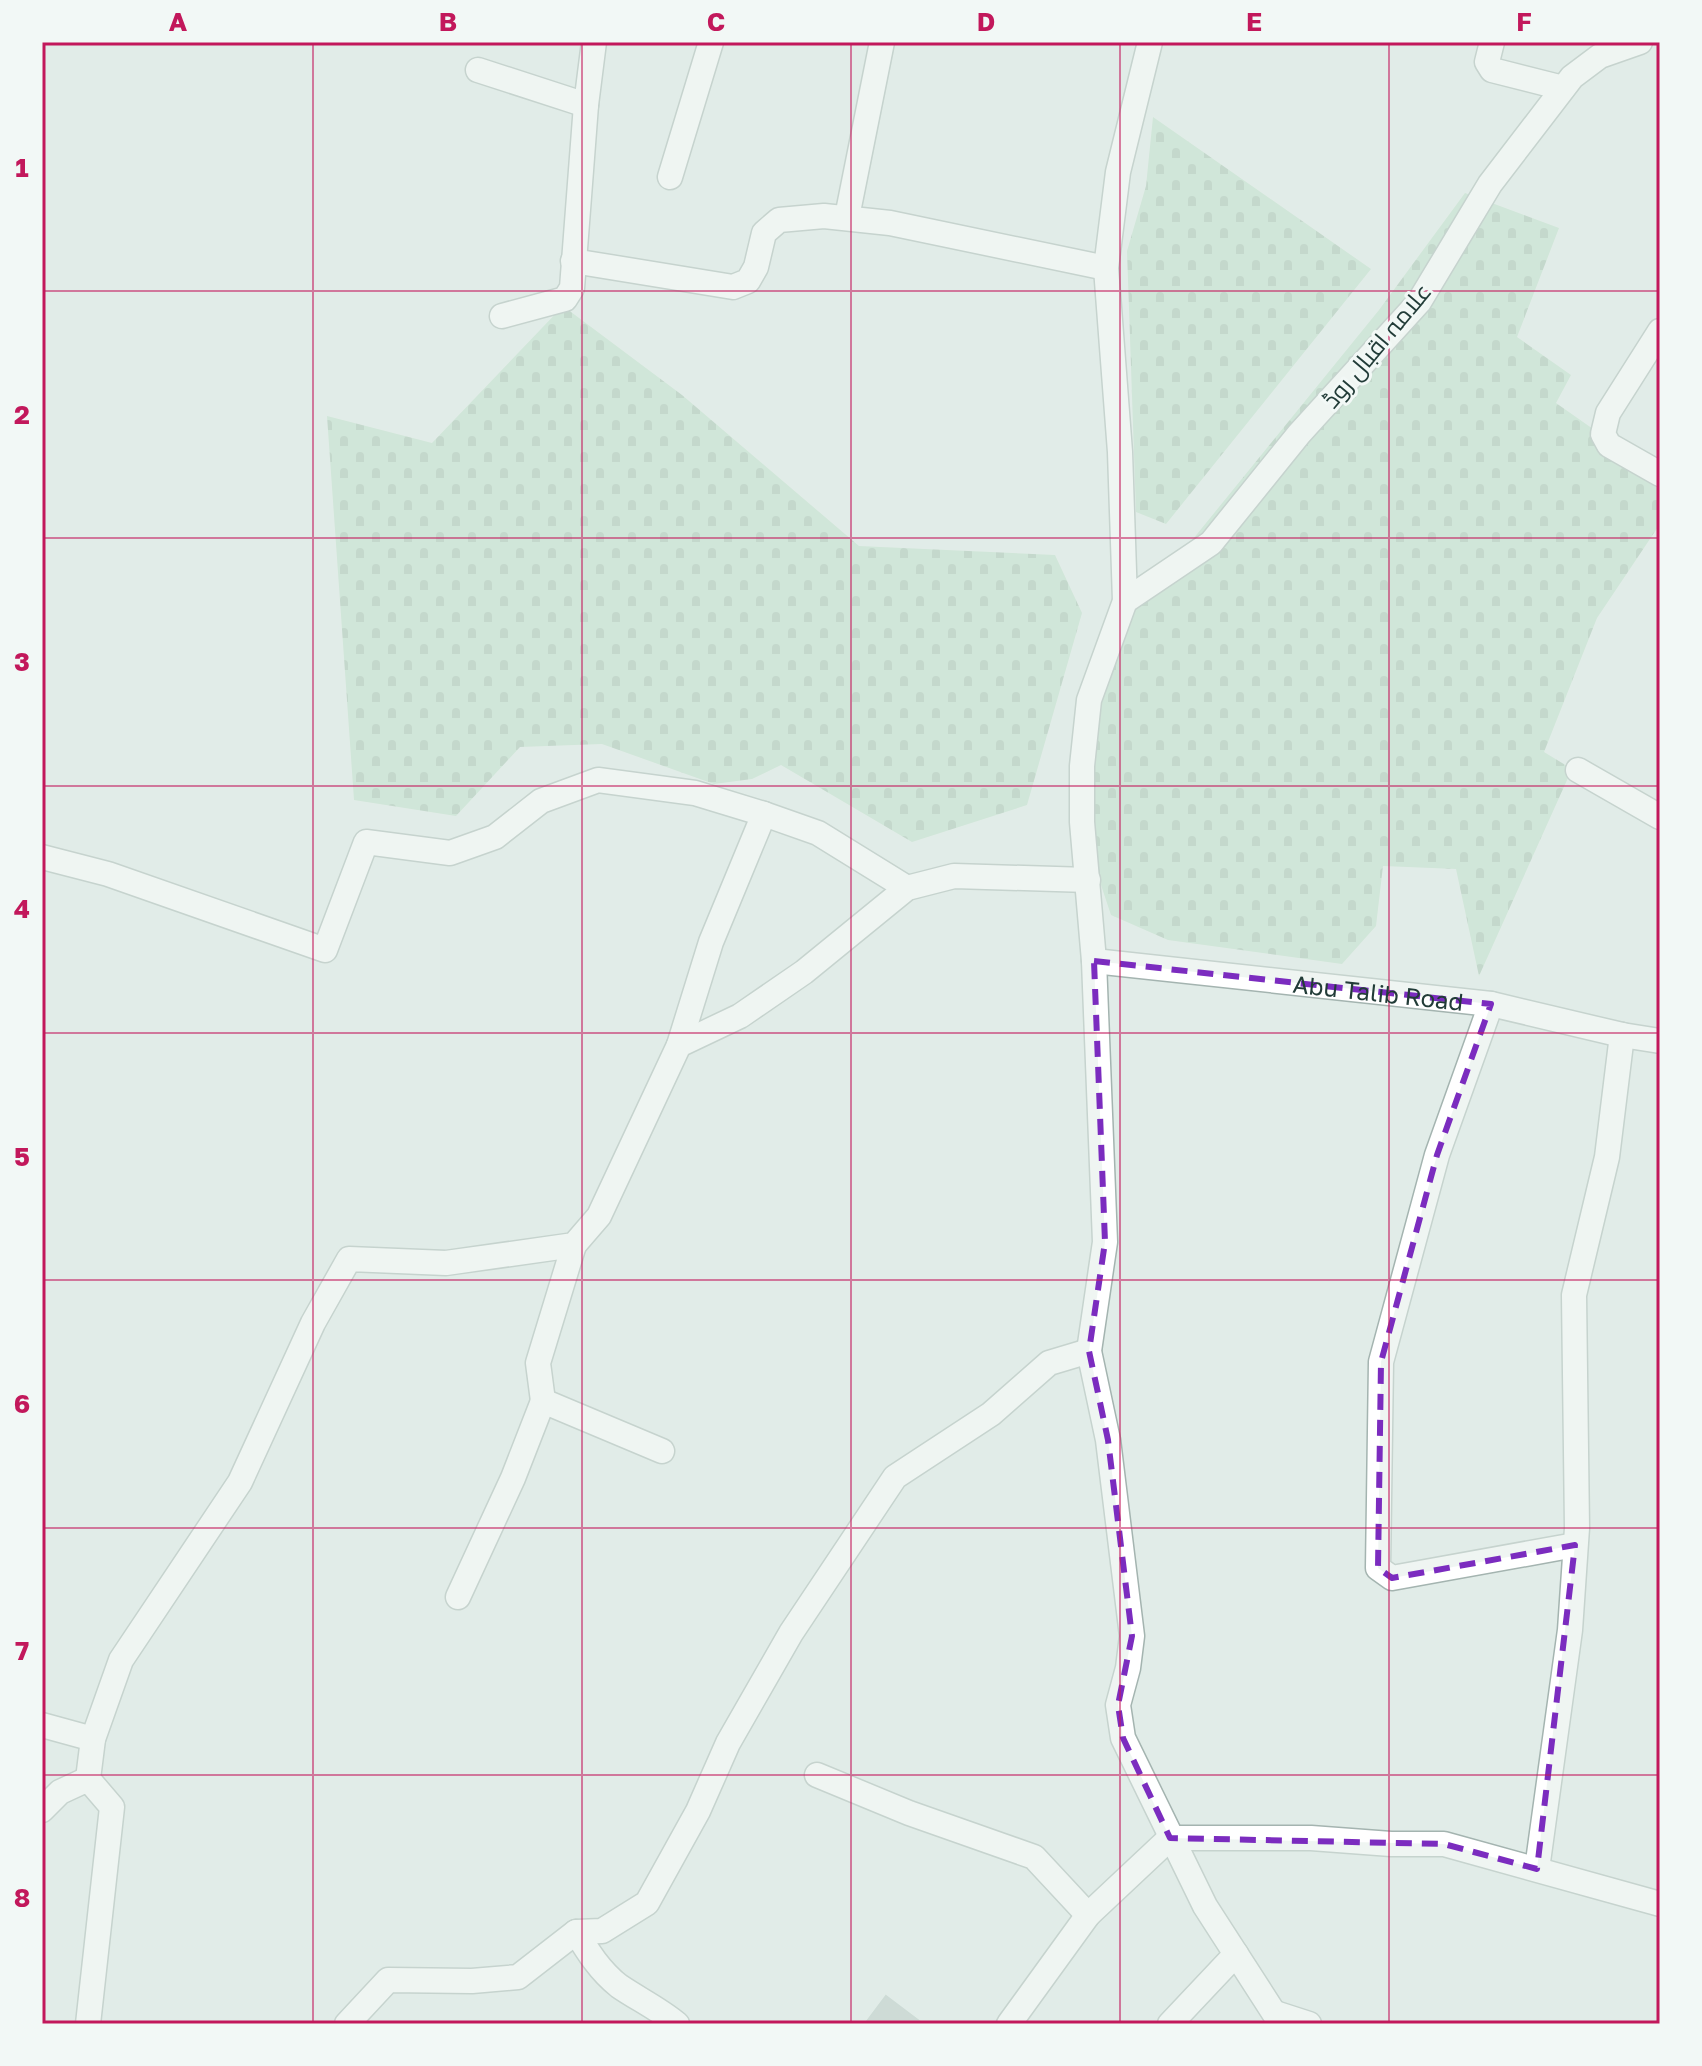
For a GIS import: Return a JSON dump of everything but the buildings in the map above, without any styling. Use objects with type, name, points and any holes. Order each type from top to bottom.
[{"type":"street","points":[[502,316],[565,299],[572,288],[594,42]]},
{"type":"street","points":[[670,177],[711,42]]},
{"type":"street","points":[[847,217],[882,42]]},
{"type":"street","points":[[1150,42],[1118,172],[1106,268],[1120,452],[1125,601],[1089,700],[1082,766],[1082,822],[1094,961],[1105,1242],[1089,1351],[1108,1440],[1132,1636],[1128,1668],[1118,1705],[1123,1738],[1205,1906],[1236,1954],[1278,2018],[1309,2024]]},
{"type":"street","points":[[1492,42],[1487,62],[1492,70],[1563,88]]},
{"type":"street","name":"علامہ اقبال روڈ","points":[[1125,601],[1211,543],[1299,434],[1419,302],[1490,184],[1572,77],[1600,56],[1640,42]]},
{"type":"street","points":[[478,70],[586,105]]},
{"type":"street","points":[[573,261],[733,287],[748,281],[756,267],[764,233],[779,220],[824,216],[890,223],[1106,268]]},
{"type":"street","points":[[1660,331],[1608,413],[1603,434],[1609,445],[1660,474]]},
{"type":"street","points":[[1578,770],[1660,817]]},
{"type":"street","points":[[42,857],[108,874],[325,950],[366,842],[450,853],[495,837],[541,801],[598,780],[695,793],[764,814],[818,833],[907,888]]},
{"type":"street","points":[[458,1597],[513,1478],[543,1401],[538,1363],[574,1245],[599,1216],[679,1045],[711,942],[764,814]]},
{"type":"street","points":[[679,1045],[740,1016],[804,972],[907,888],[954,876],[1088,880]]},
{"type":"street","name":"Abu Talib Road","points":[[1094,961],[1491,1004],[1660,1041]]},
{"type":"street","points":[[1491,1004],[1437,1155],[1381,1362],[1378,1568],[1392,1578],[1575,1545]]},
{"type":"street","points":[[1537,1869],[1570,1630],[1575,1545],[1574,1295],[1607,1157],[1622,1035]]},
{"type":"street","points":[[88,2024],[112,1807],[88,1779],[93,1739],[121,1660],[240,1482],[313,1323],[349,1259],[446,1263],[574,1245]]},
{"type":"street","points":[[347,2024],[388,1980],[472,1981],[518,1977],[576,1932],[602,1931],[647,1903],[698,1811],[728,1743],[791,1633],[895,1477],[991,1414],[1049,1363],[1089,1351]]},
{"type":"street","points":[[543,1401],[662,1451]]},
{"type":"street","points":[[42,1725],[93,1739]]},
{"type":"street","points":[[817,1775],[909,1813],[1034,1857],[1088,1915]]},
{"type":"street","points":[[42,1810],[60,1792],[88,1779]]},
{"type":"street","points":[[1009,2024],[1088,1915],[1170,1838],[1311,1838],[1444,1844],[1660,1904]]},
{"type":"street","points":[[576,1932],[594,1962],[618,1985],[677,2024]]},
{"type":"street","points":[[1170,2024],[1236,1954]]},
{"type":"highlighted area","points":[[1094,961],[1491,1004],[1437,1155],[1381,1362],[1378,1568],[1392,1578],[1575,1545],[1537,1869],[1444,1844],[1170,1838],[1123,1738],[1118,1705],[1132,1636],[1108,1440],[1089,1351],[1105,1242]]},
{"type":"green space","points":[[1153,117],[1371,269],[1166,524],[1136,512],[1127,251],[1146,186]]},
{"type":"green space","points":[[1465,193],[1559,228],[1517,337],[1571,375],[1556,403],[1660,476],[1660,524],[1597,618],[1544,752],[1572,769],[1479,976],[1456,869],[1383,866],[1376,926],[1342,964],[1168,940],[1111,915],[1087,843],[1092,725],[1124,624],[1379,310]]},
{"type":"green space","points":[[563,306],[682,395],[859,546],[1055,555],[1082,613],[1027,805],[912,842],[781,765],[752,779],[714,784],[602,744],[520,747],[456,816],[354,800],[327,416],[432,443]]}]
